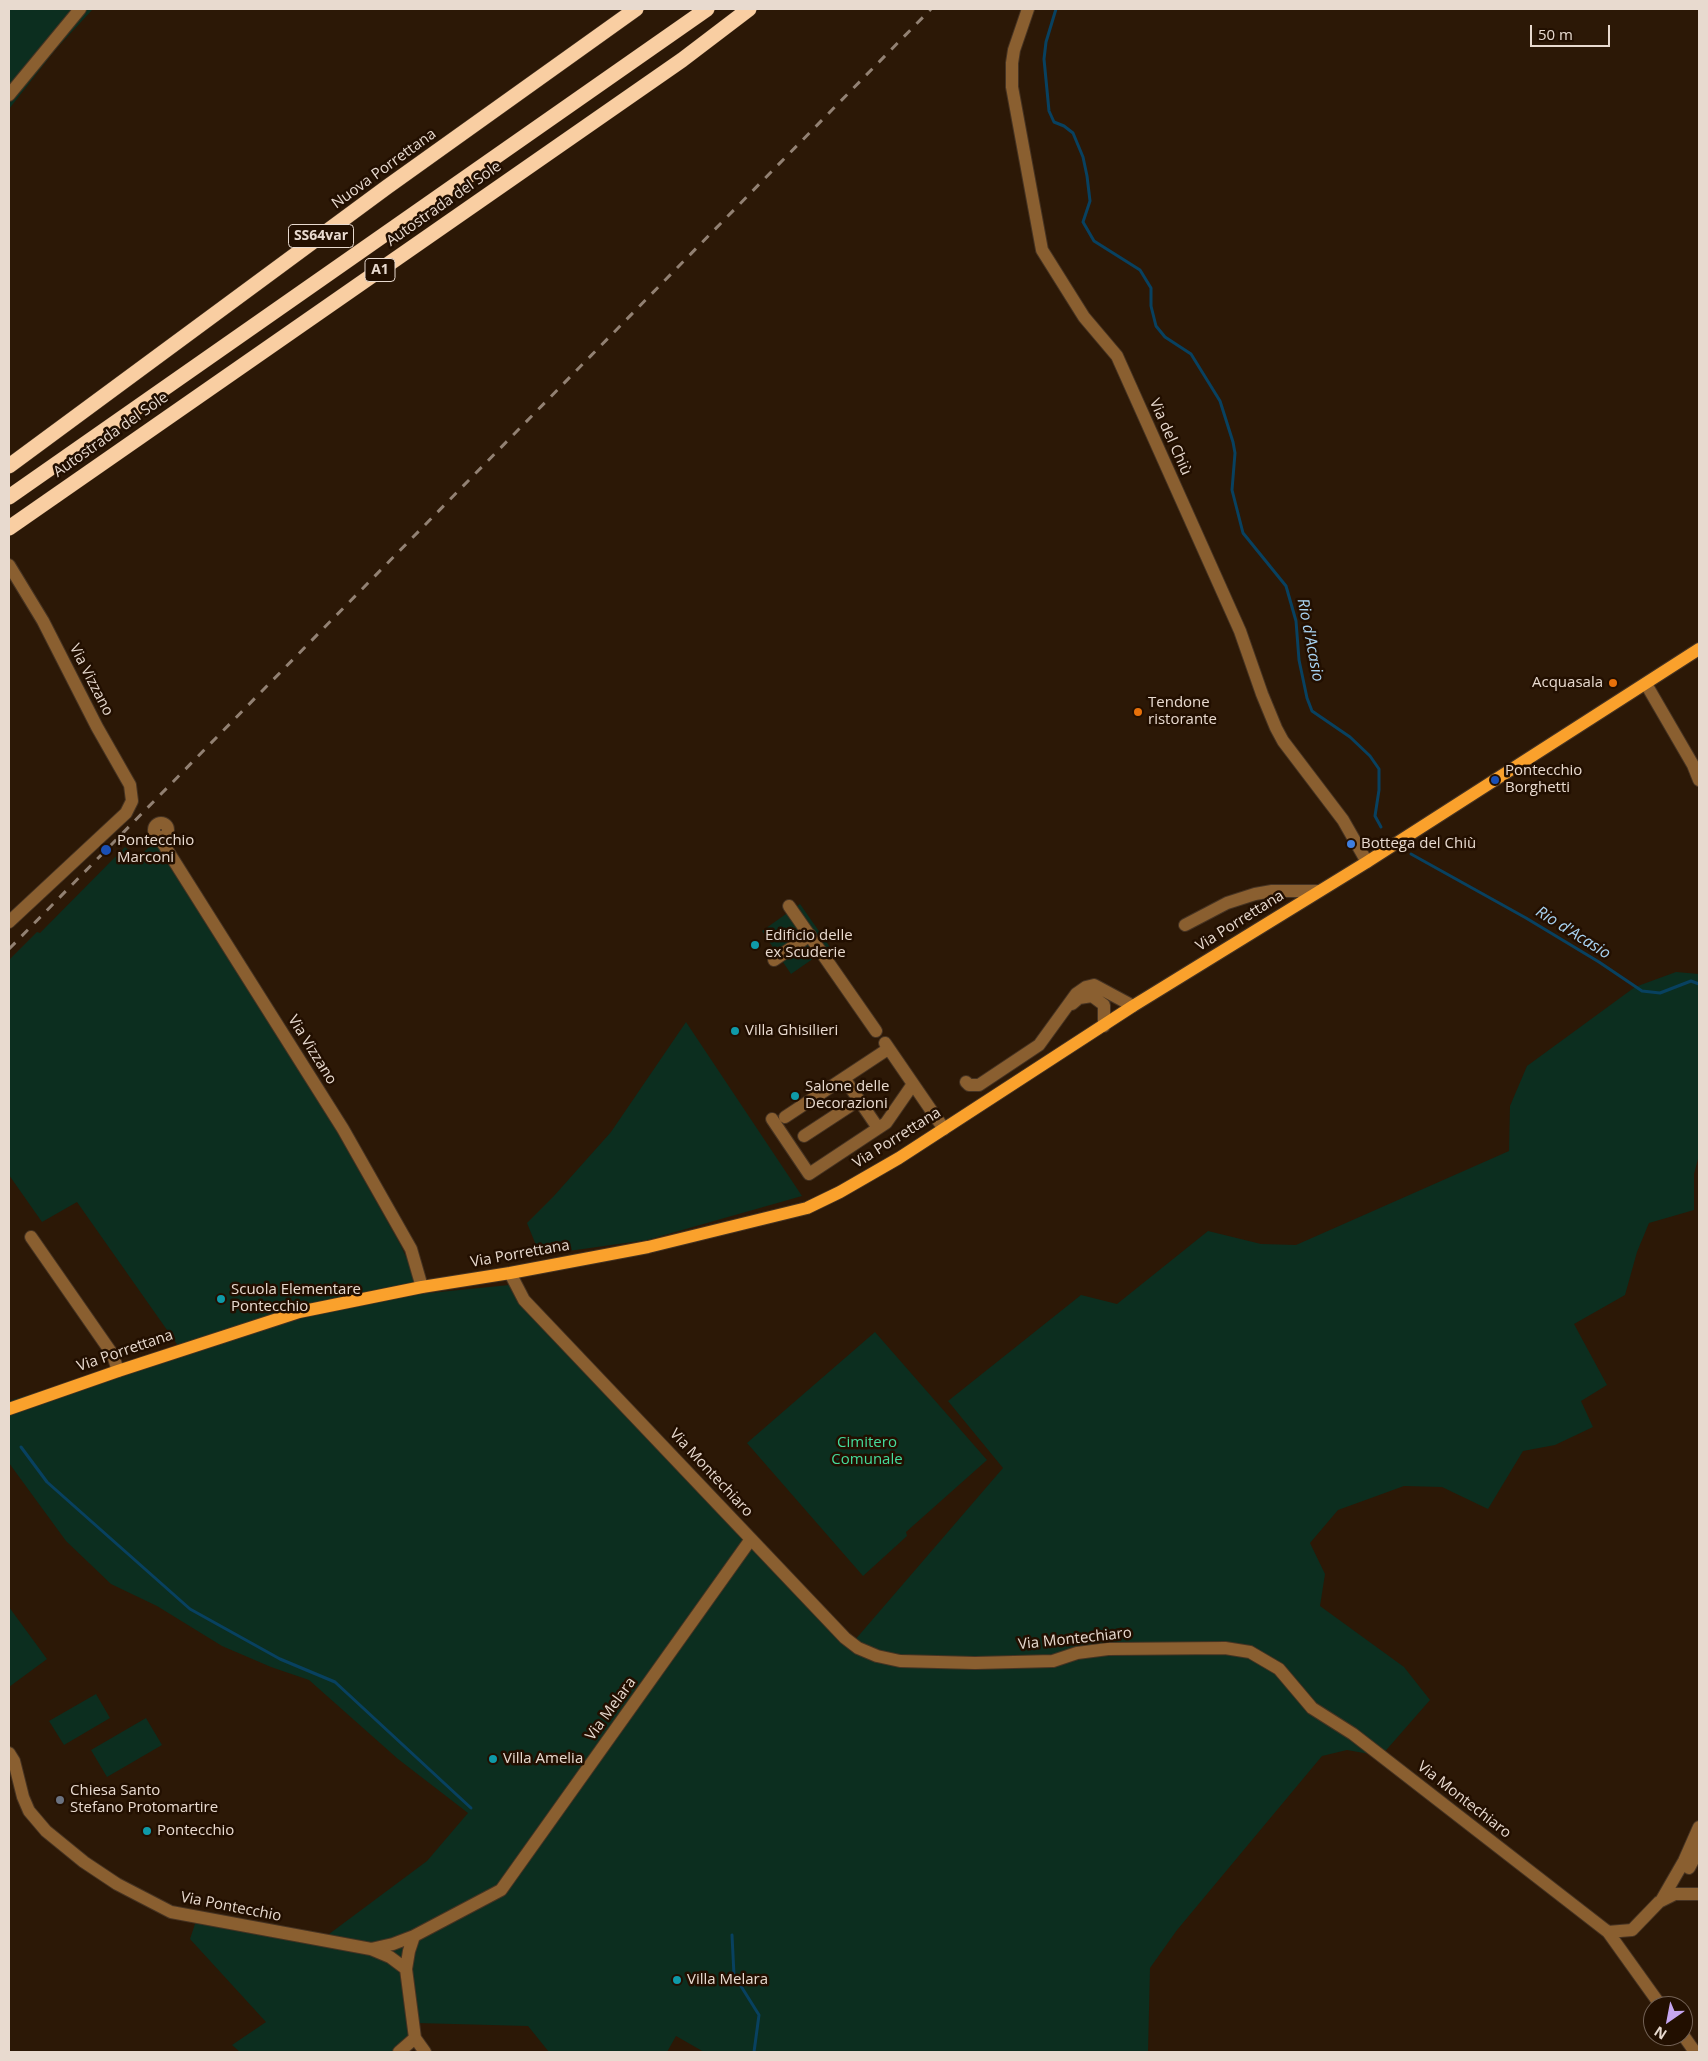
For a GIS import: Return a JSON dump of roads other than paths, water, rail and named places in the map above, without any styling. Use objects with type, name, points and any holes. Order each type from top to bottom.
[{"type":"highway","name":"Nuova Porrettana","points":[[9,466],[387,187],[636,9]]},
{"type":"highway","name":"Autostrada del Sole","points":[[9,497],[707,9]]},
{"type":"highway","name":"Autostrada del Sole","points":[[9,528],[682,60],[750,9]]},
{"type":"main road","name":"Via Porrettana","points":[[9,1409],[280,1317],[422,1287],[510,1273],[648,1246],[807,1208],[848,1187],[944,1128],[1133,1006],[1367,862],[1699,649]]},
{"type":"street","points":[[9,95],[80,9]]},
{"type":"street","name":"Via del Chiù","points":[[1028,9],[1014,50],[1012,87],[1042,250],[1084,316],[1117,356],[1240,632],[1276,728],[1283,741],[1343,820],[1367,862]]},
{"type":"street","name":"Via Vizzano","points":[[9,922],[126,813],[132,801],[130,785],[97,727],[43,620],[11,569]]},
{"type":"street","points":[[1646,684],[1693,765],[1699,780]]},
{"type":"street","name":"Via Vizzano","points":[[164,840],[342,1129],[411,1249],[422,1287]]},
{"type":"street","points":[[1184,925],[1227,903],[1255,894],[1272,891],[1319,891]]},
{"type":"street","points":[[789,906],[876,1031]]},
{"type":"street","points":[[774,960],[810,935]]},
{"type":"street","points":[[966,1082],[969,1085],[979,1084],[1039,1044],[1076,994],[1086,987],[1094,985],[1133,1006]]},
{"type":"street","points":[[1064,1010],[1079,998],[1092,996],[1116,1018]]},
{"type":"street","points":[[1104,1006],[1104,1026]]},
{"type":"street","points":[[913,1084],[886,1123],[809,1174],[778,1120],[844,1078],[887,1046],[944,1128]]},
{"type":"street","points":[[844,1078],[878,1128]]},
{"type":"street","points":[[804,1136],[859,1100]]},
{"type":"street","points":[[31,1237],[113,1354],[118,1371]]},
{"type":"street","name":"Via Montechiaro","points":[[510,1273],[524,1300],[845,1638],[858,1648],[878,1656],[900,1661],[974,1663],[1052,1661],[1077,1653],[1108,1649],[1225,1648],[1250,1652],[1279,1669],[1312,1708],[1353,1734],[1608,1932],[1654,1996]]},
{"type":"street","name":"Via Melara","points":[[371,1949],[393,1944],[414,1936],[501,1890],[751,1539]]},
{"type":"street","name":"Via Pontecchio","points":[[9,1753],[14,1761],[23,1798],[29,1811],[46,1831],[84,1862],[117,1884],[171,1912],[371,1949]]},
{"type":"street","points":[[1608,1932],[1632,1930],[1661,1901],[1684,1861],[1699,1827]]},
{"type":"street","points":[[1675,1894],[1699,1849]]},
{"type":"street","points":[[1661,1901],[1675,1894],[1699,1894]]},
{"type":"street","points":[[414,1936],[406,1968],[415,2038],[425,2052]]},
{"type":"street","points":[[371,1949],[390,1956],[406,1968]]},
{"type":"street","points":[[399,2052],[415,2038]]},
{"type":"waterway","name":"Rio d'Acasio","points":[[1056,9],[1046,42],[1044,59],[1049,111],[1054,122],[1064,126],[1073,133],[1083,157],[1090,201],[1083,222],[1094,241],[1140,270],[1151,288],[1151,306],[1156,326],[1165,337],[1191,354],[1220,401],[1235,453],[1232,490],[1243,533],[1286,586],[1296,621],[1299,660],[1307,698],[1312,711],[1350,737],[1370,756],[1379,769],[1379,790],[1375,816],[1381,827]]},
{"type":"waterway","name":"Rio d'Acasio","points":[[1411,854],[1526,918],[1599,962],[1642,991],[1660,993],[1691,981],[1699,984]]},
{"type":"waterway","points":[[21,1447],[47,1482],[190,1609],[280,1659],[335,1682],[471,1808]]},
{"type":"waterway","points":[[732,1935],[734,1975],[759,2015],[754,2052]]},
{"type":"railway","points":[[9,949],[931,9]]},
{"type":"place","name":"Acquasala","points":[[1613,683]]},
{"type":"place","name":"Tendone ristorante","points":[[1138,712]]},
{"type":"place","name":"Pontecchio Borghetti","points":[[1495,780]]},
{"type":"place","name":"Bottega del Chiù","points":[[1351,844]]},
{"type":"place","name":"Pontecchio Marconi","points":[[106,850]]},
{"type":"place","name":"Edificio delle ex Scuderie","points":[[755,945]]},
{"type":"place","name":"Villa Ghisilieri","points":[[735,1031]]},
{"type":"place","name":"Salone delle Decorazioni","points":[[795,1096]]},
{"type":"place","name":"Scuola Elementare Pontecchio","points":[[221,1299]]},
{"type":"place","name":"Villa Amelia","points":[[493,1759]]},
{"type":"place","name":"Chiesa Santo Stefano Protomartire","points":[[60,1800]]},
{"type":"place","name":"Pontecchio","points":[[147,1831]]},
{"type":"place","name":"Villa Melara","points":[[677,1980]]},
{"type":"park label","name":"Cimitero Comunale","points":[[867,1452]]}]
